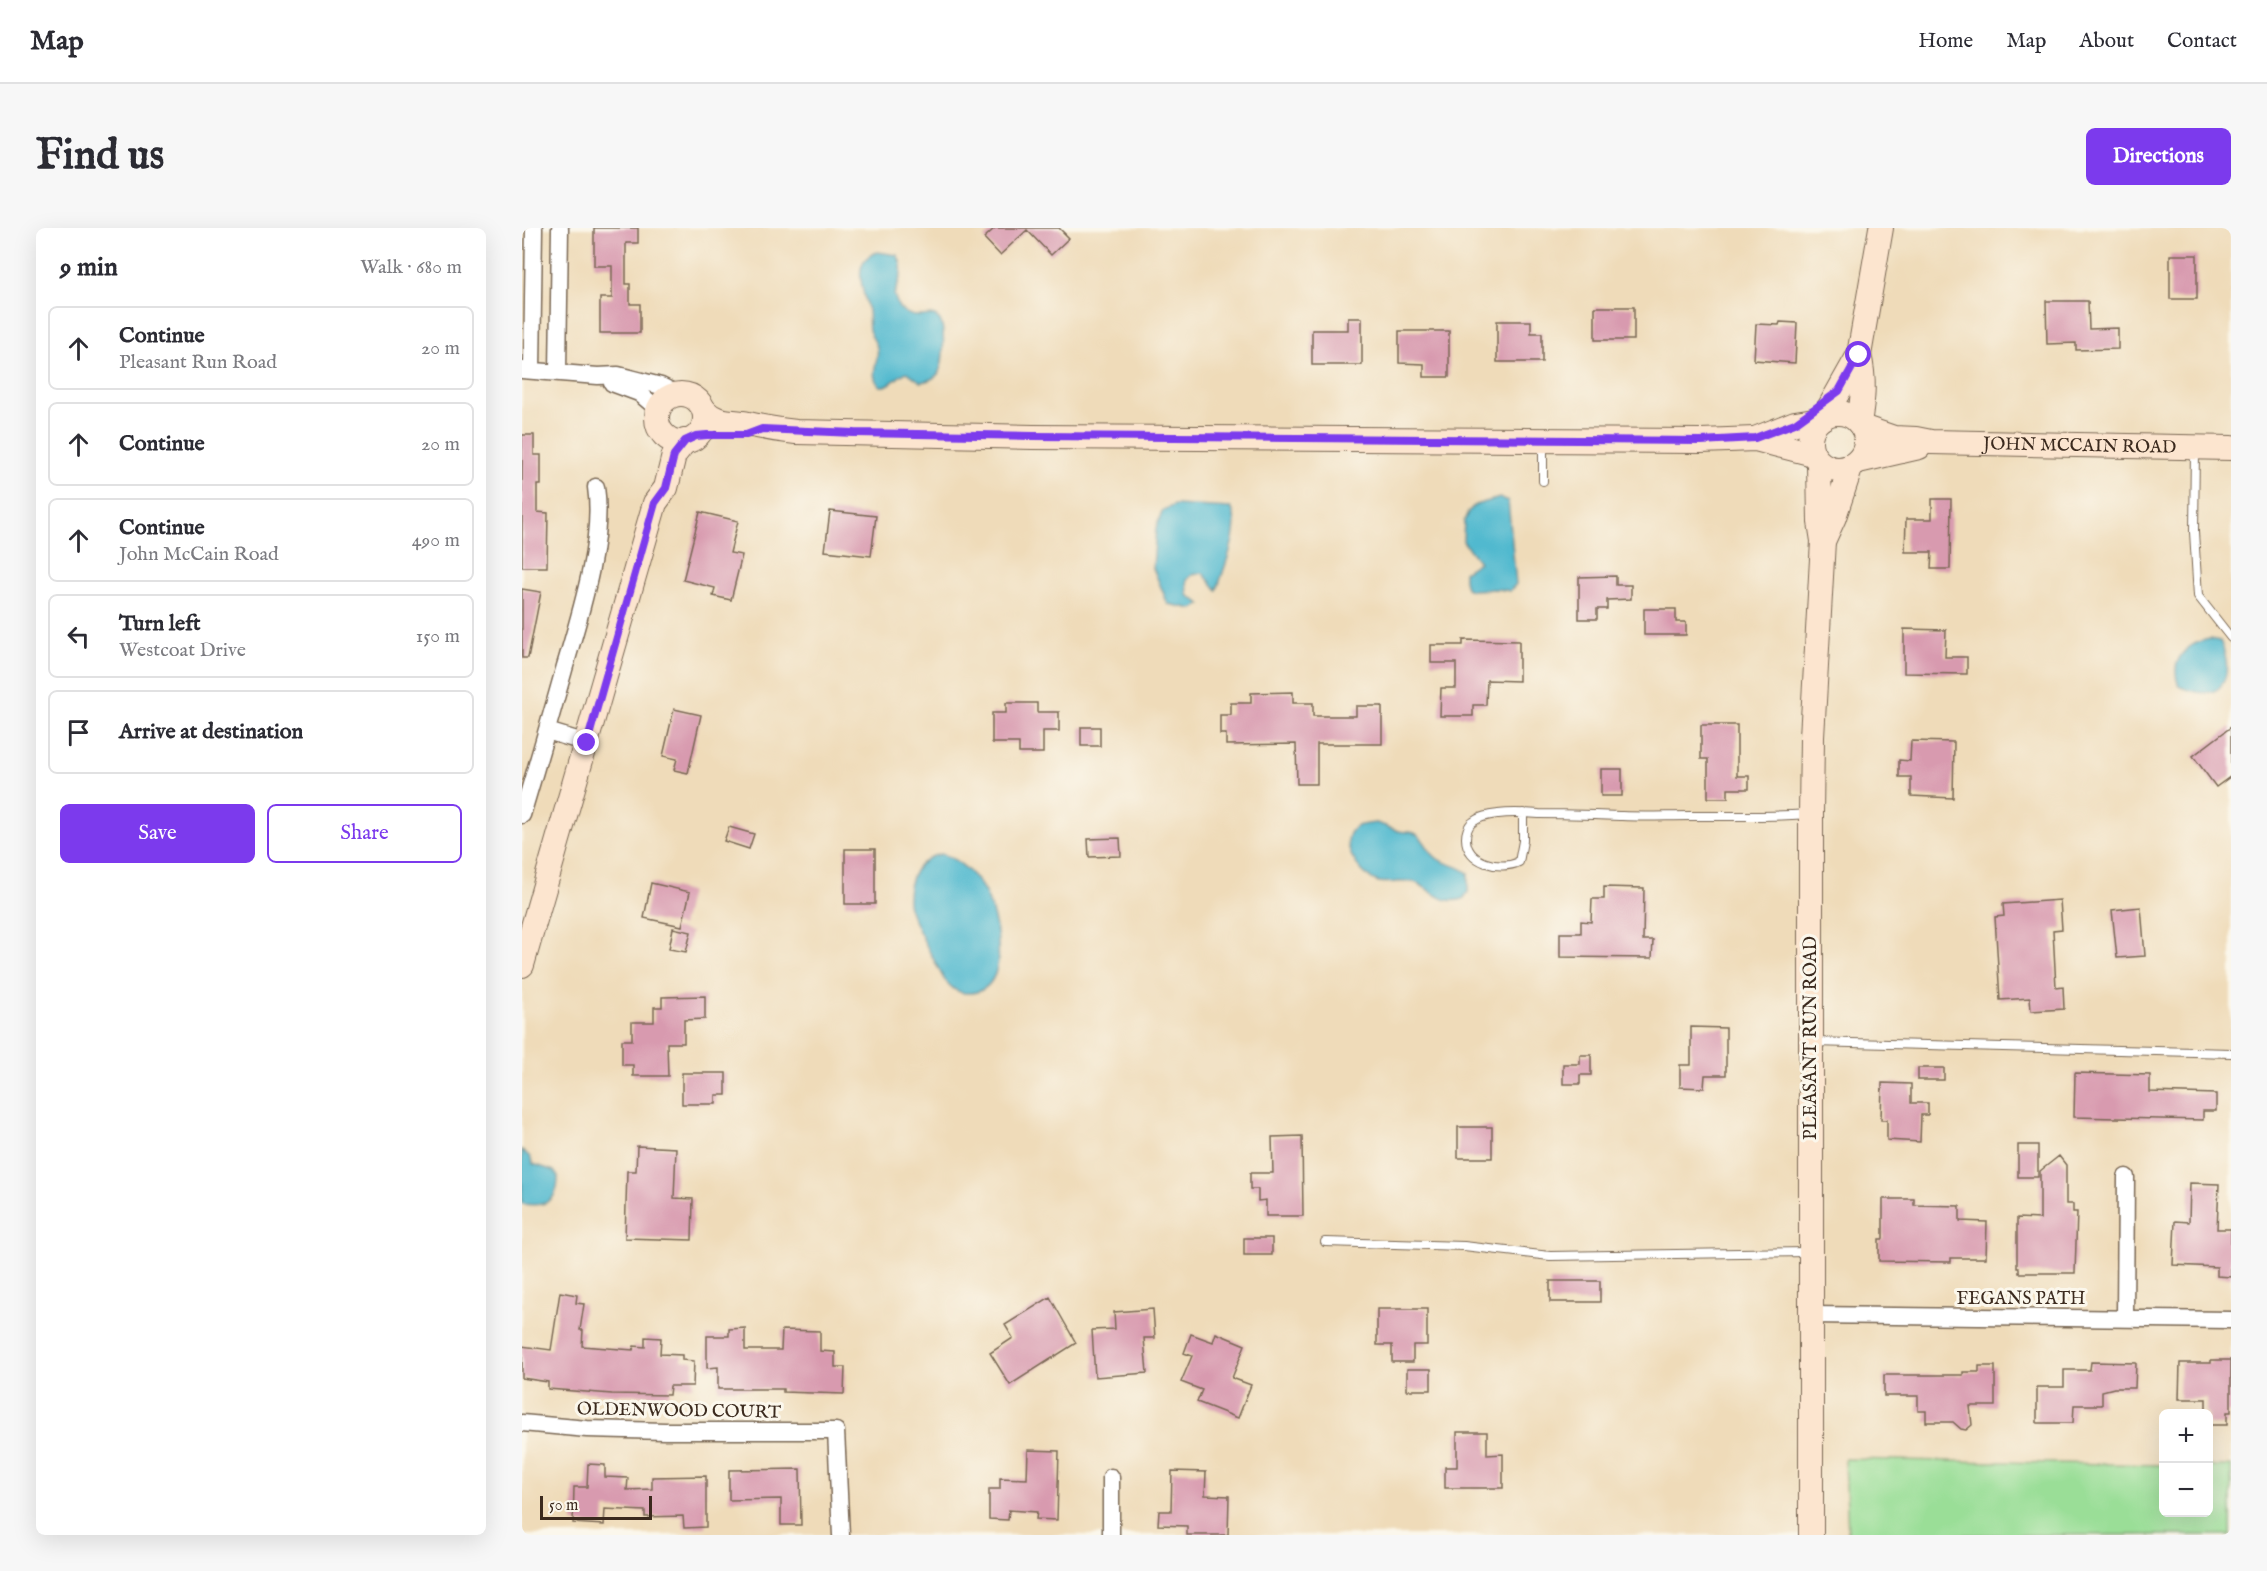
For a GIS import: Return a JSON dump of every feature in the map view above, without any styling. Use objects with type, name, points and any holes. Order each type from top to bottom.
[{"type":"main road","points":[[1816,458],[1810,439],[1815,424],[1823,418],[1859,355],[1881,228]]},
{"type":"main road","points":[[1755,438],[1816,458],[1836,469],[1863,461],[1866,442],[1860,425],[1864,392],[1859,355]]},
{"type":"main road","points":[[1795,423],[1839,391]]},
{"type":"main road","points":[[655,503],[653,485],[660,455],[660,420],[663,403],[677,394],[691,396],[698,400],[704,410],[715,420],[746,424],[762,429],[854,433],[1701,441],[1755,438],[1795,423],[1839,413],[1847,415],[1860,425]]},
{"type":"main road","points":[[522,965],[655,503],[666,488],[674,455],[703,428],[704,410]]},
{"type":"main road","points":[[660,420],[670,438],[746,435],[762,429]]},
{"type":"main road","name":"JOHN MCCAIN ROAD","points":[[1860,425],[1894,438],[1931,442],[2231,447]]},
{"type":"main road","name":"JOHN MCCAIN ROAD","points":[[1863,461],[1931,442]]},
{"type":"main road","name":"PLEASANT RUN ROAD","points":[[1811,1535],[1809,1042],[1811,814],[1813,706],[1823,541],[1816,458]]},
{"type":"main road","name":"PLEASANT RUN ROAD","points":[[1823,541],[1844,489],[1863,461]]},
{"type":"street","points":[[534,228],[527,370],[598,376],[618,375],[661,386],[677,394]]},
{"type":"street","points":[[558,372],[560,228]]},
{"type":"street","points":[[598,376],[639,393],[660,420]]},
{"type":"street","points":[[522,815],[586,590],[598,522],[596,488]]},
{"type":"street","points":[[547,731],[587,743]]},
{"type":"street","points":[[2125,1318],[2126,1177]]},
{"type":"street","name":"FEGANS PATH","points":[[1811,1315],[2231,1320]]},
{"type":"street","name":"OLDENWOOD COURT","points":[[522,1423],[587,1429],[665,1431],[836,1431],[841,1535]]},
{"type":"street","points":[[1111,1477],[1111,1535]]},
{"type":"lane","points":[[1543,440],[1543,482]]},
{"type":"lane","points":[[2195,447],[2194,562],[2198,596],[2231,638]]},
{"type":"lane","points":[[1523,813],[1523,841],[1519,862],[1510,866],[1498,866],[1472,855],[1466,846],[1466,834],[1471,823],[1483,816],[1500,813],[1523,813],[1774,817],[1811,814]]},
{"type":"lane","points":[[1809,1042],[2231,1053]]},
{"type":"lane","points":[[1325,1242],[1464,1246],[1550,1256],[1811,1252]]},
{"type":"green space","points":[[1845,1459],[2159,1465],[2159,1517],[2213,1517],[2213,1466],[2231,1466],[2231,1535],[1848,1535]]},
{"type":"water","points":[[878,252],[897,255],[900,260],[901,275],[894,295],[899,308],[914,316],[934,316],[941,323],[943,330],[942,363],[938,374],[930,379],[921,382],[907,372],[888,385],[880,386],[876,381],[874,372],[878,352],[869,330],[861,269],[869,256]]},
{"type":"water","points":[[1500,498],[1508,501],[1516,584],[1510,591],[1471,590],[1466,588],[1464,572],[1479,562],[1463,541],[1464,521],[1468,512],[1475,505]]},
{"type":"water","points":[[1175,505],[1231,508],[1234,516],[1233,537],[1217,590],[1203,573],[1192,575],[1187,580],[1188,595],[1201,604],[1193,609],[1168,604],[1153,568],[1156,528],[1163,510]]},
{"type":"water","points":[[2209,639],[2220,641],[2224,649],[2227,668],[2222,684],[2216,690],[2208,692],[2195,692],[2179,686],[2176,669],[2181,655],[2186,649],[2200,641]]},
{"type":"water","points":[[1376,823],[1398,831],[1415,833],[1438,859],[1468,873],[1468,892],[1463,899],[1443,899],[1417,883],[1376,881],[1363,872],[1352,856],[1348,839],[1351,832],[1358,826]]},
{"type":"water","points":[[941,854],[959,863],[979,883],[988,900],[997,931],[997,965],[993,978],[984,988],[971,993],[956,990],[944,979],[918,929],[908,903],[909,886],[915,871],[926,860]]},
{"type":"water","points":[[522,1150],[530,1157],[533,1164],[554,1171],[558,1177],[555,1193],[543,1204],[522,1204]]},
{"type":"building","points":[[594,228],[638,228],[638,243],[626,243],[626,284],[630,284],[630,304],[640,304],[640,333],[600,333],[600,298],[612,298],[612,266],[594,266]]},
{"type":"building","points":[[995,228],[1059,228],[1069,238],[1051,255],[1027,230],[1000,255],[984,238]]},
{"type":"building","points":[[2170,255],[2197,255],[2197,299],[2170,299]]},
{"type":"building","points":[[2046,301],[2088,301],[2089,329],[2118,328],[2118,349],[2076,350],[2076,343],[2047,344]]},
{"type":"building","points":[[1595,307],[1634,307],[1634,340],[1595,340]]},
{"type":"building","points":[[1348,318],[1362,318],[1362,365],[1312,365],[1312,330],[1348,330]]},
{"type":"building","points":[[1497,321],[1531,321],[1531,333],[1542,333],[1542,362],[1497,362]]},
{"type":"building","points":[[1780,322],[1797,323],[1795,363],[1754,360],[1756,324],[1779,325]]},
{"type":"building","points":[[1399,331],[1449,331],[1449,377],[1424,377],[1424,364],[1399,363]]},
{"type":"building","points":[[522,435],[534,435],[534,455],[541,455],[541,485],[537,485],[537,512],[548,513],[547,567],[522,567]]},
{"type":"building","points":[[1932,499],[1951,499],[1950,569],[1931,569],[1932,552],[1905,552],[1906,519],[1932,519]]},
{"type":"building","points":[[830,511],[876,516],[871,556],[825,551]]},
{"type":"building","points":[[700,512],[738,521],[730,553],[742,555],[731,600],[713,596],[715,588],[683,580]]},
{"type":"building","points":[[1616,576],[1616,585],[1631,585],[1631,599],[1607,600],[1607,609],[1597,609],[1597,619],[1579,619],[1579,577]]},
{"type":"building","points":[[522,589],[541,592],[528,658],[522,658]]},
{"type":"building","points":[[1644,609],[1676,609],[1676,622],[1686,622],[1686,635],[1644,635]]},
{"type":"building","points":[[1904,629],[1946,630],[1945,657],[1967,657],[1967,674],[1904,673]]},
{"type":"building","points":[[1463,640],[1519,641],[1519,681],[1487,680],[1486,705],[1473,705],[1473,716],[1440,716],[1441,688],[1456,688],[1456,663],[1431,663],[1431,645],[1463,645]]},
{"type":"building","points":[[1293,692],[1293,703],[1313,703],[1313,716],[1356,716],[1356,706],[1382,706],[1382,744],[1317,744],[1317,784],[1297,784],[1296,744],[1226,745],[1226,734],[1220,734],[1220,715],[1231,715],[1231,703],[1251,703],[1251,693]]},
{"type":"building","points":[[1006,703],[1037,703],[1037,712],[1059,712],[1059,731],[1043,731],[1043,753],[1019,753],[1019,743],[992,743],[992,713],[1006,713]]},
{"type":"building","points":[[674,709],[701,715],[688,773],[674,770],[677,759],[663,756]]},
{"type":"building","points":[[1701,725],[1737,725],[1737,776],[1749,776],[1749,789],[1728,789],[1728,798],[1708,798],[1708,759],[1701,759]]},
{"type":"building","points":[[1081,727],[1100,727],[1100,746],[1081,746]]},
{"type":"building","points":[[2231,727],[2231,776],[2216,787],[2193,756]]},
{"type":"building","points":[[1911,741],[1954,742],[1953,798],[1911,796],[1911,777],[1899,777],[1899,760],[1910,761]]},
{"type":"building","points":[[1601,769],[1622,769],[1622,796],[1601,796]]},
{"type":"building","points":[[729,827],[754,834],[749,849],[724,841]]},
{"type":"building","points":[[1120,838],[1121,856],[1089,857],[1088,839]]},
{"type":"building","points":[[845,849],[875,849],[875,904],[845,904]]},
{"type":"building","points":[[651,883],[690,892],[682,926],[644,918]]},
{"type":"building","points":[[1604,887],[1644,888],[1643,940],[1653,940],[1652,958],[1560,957],[1560,933],[1581,933],[1581,921],[1591,922],[1592,899],[1604,899]]},
{"type":"building","points":[[2060,900],[2062,929],[2053,930],[2056,988],[2063,987],[2064,1009],[2031,1011],[2030,998],[2000,1000],[1995,917],[2004,916],[2003,904]]},
{"type":"building","points":[[2141,907],[2145,956],[2117,958],[2112,910]]},
{"type":"building","points":[[673,928],[691,932],[686,952],[669,949]]},
{"type":"building","points":[[705,996],[705,1019],[684,1020],[684,1043],[667,1043],[668,1076],[633,1076],[633,1065],[622,1065],[622,1040],[632,1040],[632,1022],[654,1022],[654,1007],[662,1007],[662,997]]},
{"type":"building","points":[[1691,1027],[1726,1028],[1726,1075],[1705,1075],[1704,1088],[1680,1087],[1680,1065],[1691,1065]]},
{"type":"building","points":[[1580,1055],[1591,1055],[1591,1075],[1580,1075],[1580,1084],[1563,1084],[1563,1064],[1580,1064]]},
{"type":"building","points":[[1918,1068],[1944,1068],[1944,1080],[1918,1080]]},
{"type":"building","points":[[682,1073],[726,1073],[726,1095],[716,1095],[716,1104],[682,1104]]},
{"type":"building","points":[[2075,1073],[2150,1075],[2150,1092],[2216,1094],[2216,1111],[2203,1111],[2203,1120],[2074,1117]]},
{"type":"building","points":[[1882,1083],[1911,1084],[1911,1103],[1928,1103],[1928,1115],[1921,1115],[1920,1142],[1887,1140],[1887,1120],[1881,1120]]},
{"type":"building","points":[[1458,1127],[1492,1127],[1492,1158],[1458,1158]]},
{"type":"building","points":[[1302,1136],[1303,1216],[1266,1216],[1266,1200],[1258,1201],[1258,1189],[1250,1189],[1250,1173],[1273,1173],[1272,1137]]},
{"type":"building","points":[[2018,1145],[2038,1145],[2038,1177],[2018,1177]]},
{"type":"building","points":[[637,1146],[676,1148],[674,1198],[693,1199],[692,1240],[625,1238],[627,1171],[636,1171]]},
{"type":"building","points":[[2059,1156],[2066,1165],[2066,1204],[2073,1204],[2073,1212],[2077,1212],[2075,1273],[2019,1273],[2019,1268],[2017,1268],[2017,1218],[2040,1219],[2040,1171]]},
{"type":"building","points":[[2190,1183],[2219,1184],[2217,1229],[2231,1229],[2231,1277],[2217,1276],[2217,1267],[2173,1265],[2175,1221],[2189,1222]]},
{"type":"building","points":[[1883,1199],[1914,1199],[1914,1205],[1960,1206],[1960,1221],[1987,1222],[1986,1258],[1951,1258],[1951,1262],[1879,1261],[1879,1239],[1883,1239]]},
{"type":"building","points":[[1244,1238],[1272,1238],[1272,1255],[1244,1255]]},
{"type":"building","points":[[1550,1281],[1600,1281],[1600,1302],[1550,1302]]},
{"type":"building","points":[[560,1292],[577,1295],[576,1303],[584,1304],[580,1330],[583,1330],[582,1346],[633,1350],[634,1346],[645,1347],[645,1337],[661,1338],[660,1354],[682,1355],[682,1360],[694,1361],[693,1386],[670,1386],[669,1395],[612,1394],[548,1389],[548,1382],[522,1378],[522,1346],[551,1350]]},
{"type":"building","points":[[1050,1297],[1076,1343],[1010,1385],[990,1353],[1013,1338],[1005,1325]]},
{"type":"building","points":[[1153,1309],[1155,1338],[1144,1338],[1147,1373],[1095,1377],[1092,1330],[1115,1329],[1114,1312]]},
{"type":"building","points":[[1377,1309],[1427,1309],[1427,1345],[1413,1345],[1413,1362],[1392,1362],[1392,1345],[1377,1345]]},
{"type":"building","points":[[745,1328],[745,1350],[781,1350],[782,1330],[820,1331],[820,1351],[835,1352],[835,1367],[845,1367],[844,1394],[783,1392],[783,1389],[718,1389],[718,1367],[707,1368],[707,1336],[729,1336],[729,1329]]},
{"type":"building","points":[[1216,1333],[1245,1345],[1232,1378],[1251,1385],[1238,1418],[1197,1402],[1202,1390],[1181,1382],[1192,1356],[1184,1353],[1191,1334],[1213,1342]]},
{"type":"building","points":[[2211,1360],[2231,1360],[2231,1412],[2227,1412],[2227,1425],[2213,1425],[2213,1409],[2206,1409],[2206,1399],[2179,1399],[2180,1363],[2211,1363]]},
{"type":"building","points":[[2091,1362],[2136,1363],[2135,1388],[2114,1388],[2102,1391],[2102,1405],[2074,1405],[2073,1423],[2037,1423],[2037,1387],[2064,1387],[2064,1370],[2090,1370]]},
{"type":"building","points":[[1979,1366],[1995,1366],[1995,1406],[1970,1406],[1972,1425],[1966,1430],[1953,1422],[1926,1422],[1926,1411],[1918,1411],[1918,1396],[1884,1396],[1884,1375],[1963,1375],[1963,1372],[1979,1372]]},
{"type":"building","points":[[1407,1369],[1431,1369],[1431,1390],[1407,1390]]},
{"type":"building","points":[[1457,1432],[1487,1432],[1487,1455],[1503,1454],[1503,1488],[1445,1488],[1445,1467],[1457,1467]]},
{"type":"building","points":[[1028,1450],[1059,1451],[1057,1520],[1036,1519],[1037,1512],[1009,1510],[1008,1520],[989,1519],[989,1489],[1000,1489],[1000,1478],[1027,1479]]},
{"type":"building","points":[[588,1464],[605,1465],[605,1477],[628,1478],[627,1490],[652,1489],[652,1477],[706,1476],[706,1527],[684,1528],[683,1516],[645,1517],[645,1511],[605,1509],[604,1525],[573,1523],[574,1487],[587,1487]]},
{"type":"building","points":[[800,1469],[801,1525],[781,1525],[781,1499],[729,1500],[729,1470]]},
{"type":"building","points":[[1172,1471],[1206,1472],[1205,1495],[1229,1496],[1228,1535],[1187,1535],[1187,1526],[1158,1525],[1159,1511],[1171,1511]]},
{"type":"route","points":[[587,743],[655,503],[666,488],[674,455],[685,441],[696,436],[746,435],[762,429],[796,432],[1298,439],[1701,441],[1755,438],[1808,416],[1839,391],[1859,355]]}]
